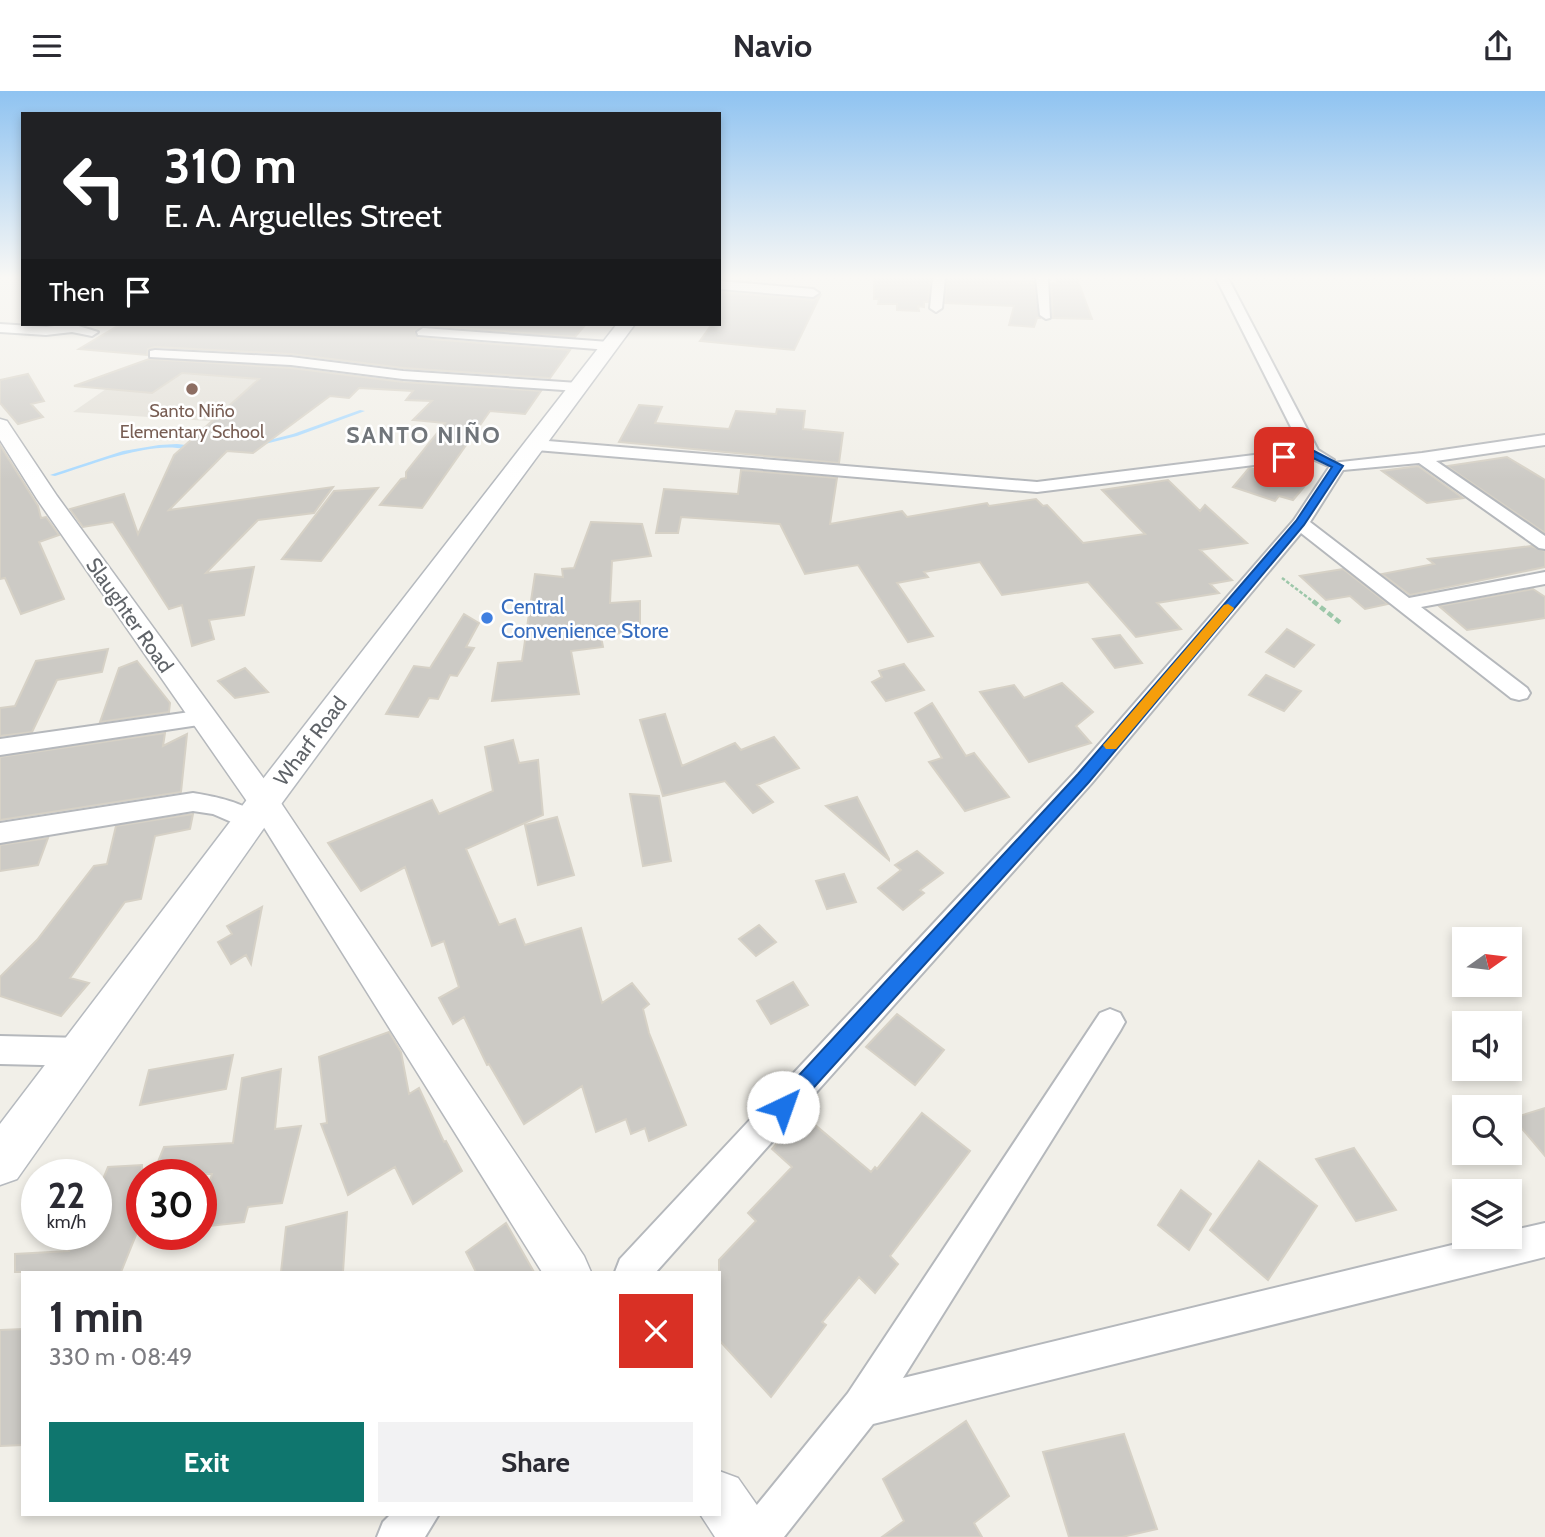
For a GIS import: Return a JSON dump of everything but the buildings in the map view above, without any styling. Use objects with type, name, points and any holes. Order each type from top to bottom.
[{"type":"main road","name":"Wharf Road","points":[[0,1162],[257,812],[610,345]]},
{"type":"street","points":[[1257,345],[1312,453]]},
{"type":"street","points":[[155,354],[291,361],[403,375],[578,387]]},
{"type":"street","name":"Slaughter Road","points":[[0,425],[48,499],[204,718],[257,812],[567,1271]]},
{"type":"street","points":[[536,445],[1037,487],[1079,484],[1312,453],[1338,466],[1422,458],[1545,440]]},
{"type":"street","points":[[1422,458],[1545,544]]},
{"type":"street","points":[[634,1271],[1083,778],[1300,523],[1338,466]]},
{"type":"street","points":[[1300,523],[1519,693]]},
{"type":"street","points":[[1406,604],[1545,578]]},
{"type":"street","points":[[0,747],[204,718]]},
{"type":"street","points":[[0,834],[193,802],[257,812]]},
{"type":"street","points":[[758,1537],[862,1407],[1110,1022]]},
{"type":"street","points":[[0,1050],[83,1052]]},
{"type":"street","points":[[862,1407],[1545,1240]]},
{"type":"street","points":[[721,1500],[747,1537]]},
{"type":"street","points":[[398,1537],[416,1516]]},
{"type":"path","points":[[1264,565],[1342,624]]},
{"type":"shaded area","name":"Santo Niño Elementary School","points":[[153,356],[305,365],[239,423],[73,412]]},
{"type":"waterway","points":[[257,444],[295,435],[362,411]]},
{"type":"waterway","points":[[53,475],[141,449],[159,446],[195,448]]},
{"type":"slow traffic","points":[[1111,745],[1228,608]]},
{"type":"place","name":"Santo Niño Elementary School","points":[[192,389]]},
{"type":"place","name":"Central Convenience Store","points":[[487,618]]},
{"type":"district","name":"SANTO NIÑO","points":[[424,435]]},
{"type":"route","points":[[783,1107],[1083,778],[1300,523],[1338,466],[1312,453],[1284,457]]}]
